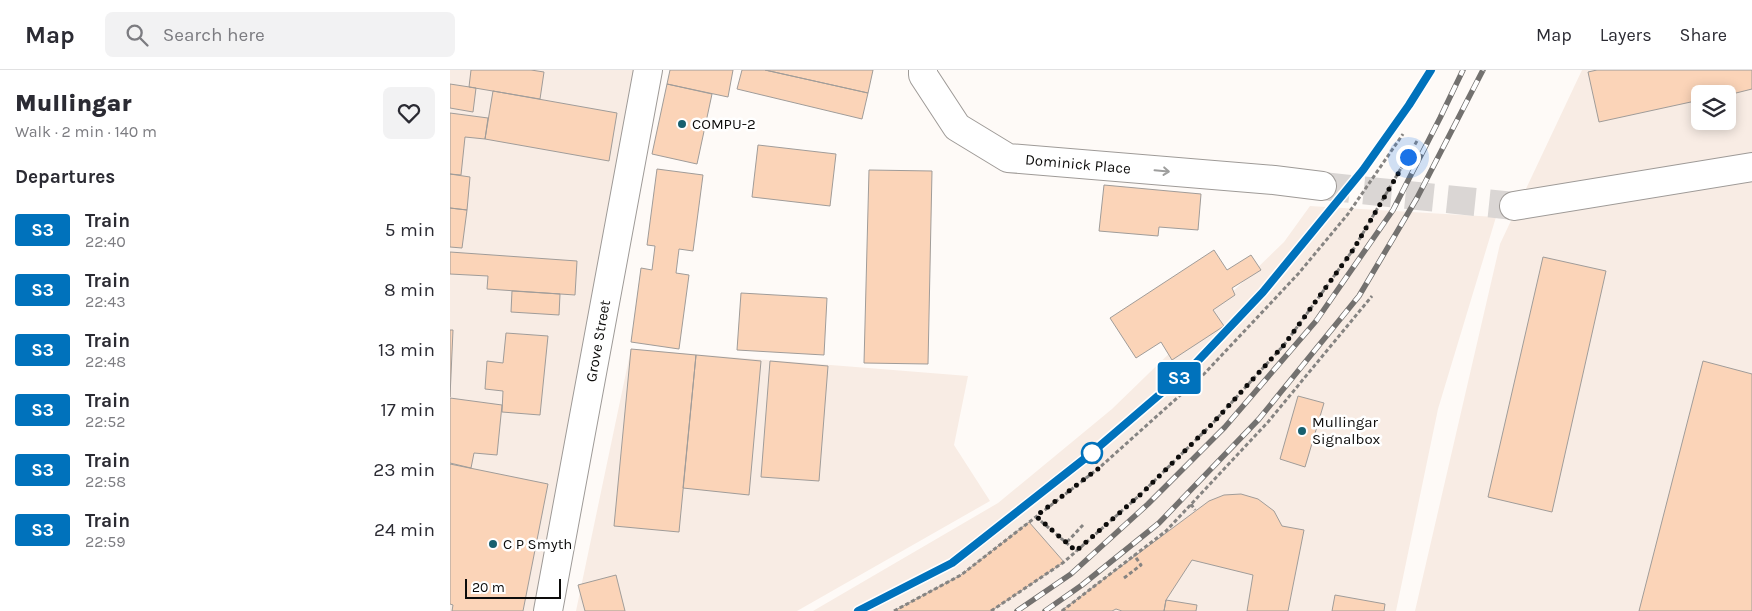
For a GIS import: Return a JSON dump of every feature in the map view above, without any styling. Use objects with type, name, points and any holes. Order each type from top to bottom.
[{"type":"street","name":"Grove Street","points":[[548,611],[648,70]]},
{"type":"street","name":"Dominick Place","points":[[923,70],[922,75],[957,127],[1008,158],[1274,180],[1322,186]]},
{"type":"street","points":[[1514,206],[1752,167]]},
{"type":"path","points":[[894,611],[960,575],[1099,468],[1205,374],[1300,272],[1342,221],[1403,134]]},
{"type":"path","points":[[991,611],[1064,562],[1141,494],[1212,424],[1284,345],[1353,250],[1417,141]]},
{"type":"path","points":[[1062,611],[1166,531],[1268,422],[1372,296]]},
{"type":"path","points":[[1191,504],[1195,510]]},
{"type":"path","points":[[1036,516],[1076,551]]},
{"type":"path","points":[[1067,542],[1083,525]]},
{"type":"path","points":[[1124,578],[1141,565],[1134,555]]},
{"type":"shaded area","points":[[450,70],[638,70],[541,611],[450,611]]},
{"type":"shaded area","points":[[1582,70],[1752,70],[1752,611],[1415,611],[1500,244]]},
{"type":"shaded area","points":[[1310,206],[1496,217],[1438,409],[1396,611],[813,611],[998,503],[1112,409],[1284,242]]},
{"type":"shaded area","points":[[631,349],[968,376],[954,445],[990,501],[797,611],[576,611]]},
{"type":"building","points":[[471,70],[531,70],[544,72],[540,99],[469,87]]},
{"type":"building","points":[[670,70],[733,70],[728,97],[667,84]]},
{"type":"building","points":[[742,70],[765,70],[868,93],[862,119],[737,89]]},
{"type":"building","points":[[765,70],[873,70],[868,93]]},
{"type":"building","points":[[1597,70],[1752,70],[1752,89],[1736,93],[1736,85],[1691,85],[1691,102],[1599,122],[1588,72]]},
{"type":"building","points":[[450,84],[476,88],[473,112],[450,108]]},
{"type":"building","name":"COMPU-2","points":[[667,84],[712,94],[697,164],[652,154]]},
{"type":"building","points":[[493,91],[617,113],[609,161],[485,139]]},
{"type":"building","points":[[450,113],[488,118],[485,139],[465,137],[461,175],[450,174]]},
{"type":"building","points":[[758,145],[836,154],[830,206],[752,197]]},
{"type":"building","points":[[657,169],[703,175],[693,251],[679,249],[676,273],[689,275],[679,349],[631,342],[641,268],[652,270],[655,246],[647,245]]},
{"type":"building","points":[[869,170],[932,171],[928,364],[864,363]]},
{"type":"building","points":[[450,174],[470,177],[467,210],[450,208]]},
{"type":"building","points":[[1104,185],[1201,194],[1198,230],[1159,227],[1158,236],[1099,231]]},
{"type":"building","points":[[450,208],[467,210],[462,248],[450,247]]},
{"type":"building","points":[[1214,250],[1227,270],[1251,255],[1261,270],[1232,288],[1235,295],[1213,310],[1224,326],[1172,360],[1161,342],[1136,358],[1110,318]]},
{"type":"building","points":[[450,252],[577,261],[575,295],[487,289],[488,276],[450,274]]},
{"type":"building","points":[[1543,257],[1606,271],[1552,512],[1488,497]]},
{"type":"building","points":[[512,291],[560,294],[559,315],[511,312]]},
{"type":"building","points":[[741,293],[827,298],[824,355],[737,350]]},
{"type":"building","points":[[450,330],[453,330],[450,397]]},
{"type":"building","points":[[506,333],[548,336],[540,415],[502,412],[503,391],[485,389],[487,361],[503,363]]},
{"type":"building","points":[[631,349],[696,355],[679,532],[614,526]]},
{"type":"building","points":[[696,355],[761,361],[749,495],[683,488]]},
{"type":"building","points":[[770,361],[828,366],[819,481],[761,477]]},
{"type":"building","points":[[1703,361],[1752,374],[1752,611],[1639,611]]},
{"type":"building","name":"Mullingar Signalbox","points":[[1298,396],[1324,403],[1305,467],[1280,459]]},
{"type":"building","points":[[450,398],[502,405],[497,455],[474,453],[471,468],[450,463]]},
{"type":"building","name":"C P Smyth","points":[[450,464],[548,484],[523,611],[452,611],[453,605],[450,604]]},
{"type":"building","points":[[1241,494],[1258,499],[1274,511],[1282,526],[1304,530],[1288,611],[1247,611],[1253,575],[1192,560],[1166,600],[1164,611],[1122,611],[1116,609],[1112,611],[1061,611],[1209,501],[1224,495]]},
{"type":"building","points":[[1029,522],[1064,562],[991,611],[894,611],[961,575]]},
{"type":"building","points":[[616,575],[625,611],[585,611],[578,585]]},
{"type":"building","points":[[1335,595],[1385,604],[1384,611],[1332,611]]},
{"type":"building","points":[[1166,600],[1197,605],[1196,611],[1164,611]]},
{"type":"tunnel","points":[[1322,186],[1514,206]]},
{"type":"railway","points":[[858,611],[952,563],[1088,456],[1194,365],[1263,292],[1363,170],[1431,70]]},
{"type":"railway","points":[[1017,611],[1071,574],[1148,504],[1225,427],[1316,321],[1393,210],[1463,70]]},
{"type":"railway","points":[[1045,611],[1082,585],[1159,523],[1259,419],[1359,296],[1417,198],[1483,70]]},
{"type":"train","name":"S3","points":[[858,611],[952,563],[1088,456],[1194,365],[1263,292],[1363,170],[1431,70]]},
{"type":"place","name":"COMPU-2","points":[[682,124]]},
{"type":"place","name":"Mullingar Signalbox","points":[[1302,431]]},
{"type":"place","name":"C P Smyth","points":[[493,544]]},
{"type":"route","points":[[1092,453],[1099,468],[1036,516],[1076,551],[1141,494],[1212,424],[1284,345],[1353,250],[1408,157]]}]
